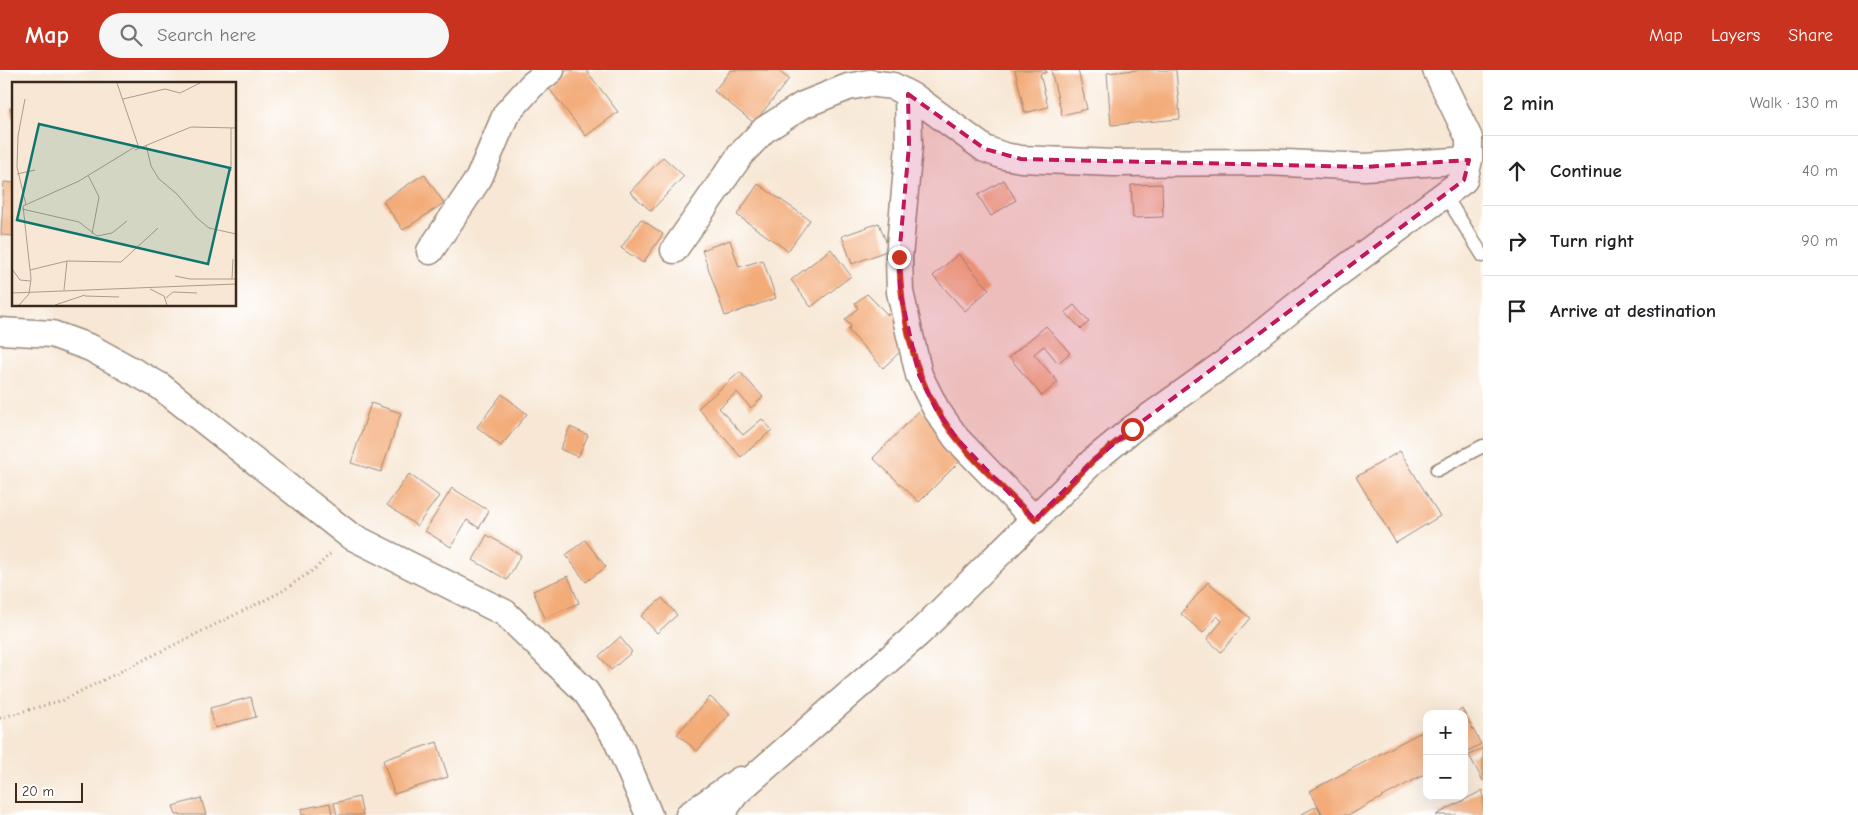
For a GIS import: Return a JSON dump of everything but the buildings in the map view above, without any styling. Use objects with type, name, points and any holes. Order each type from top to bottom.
[{"type":"street","points":[[430,251],[480,178],[506,114],[532,85],[551,70]]},
{"type":"street","points":[[724,815],[726,807],[736,793],[919,633],[1093,461],[1132,429],[1226,362],[1317,289],[1464,180],[1469,160],[1469,138],[1436,70]]},
{"type":"street","points":[[674,250],[741,154],[764,130],[781,118],[828,94],[869,83],[893,86],[908,94],[985,149],[1004,156],[1021,159],[1113,163],[1267,162],[1365,167],[1469,160]]},
{"type":"street","points":[[908,94],[909,146],[899,257],[900,292],[919,374],[936,409],[957,439],[1035,520]]},
{"type":"street","points":[[1459,117],[1483,125]]},
{"type":"street","points":[[0,331],[52,334],[91,348],[160,386],[349,535],[505,613],[586,692],[616,738],[649,815]]},
{"type":"street","points":[[689,815],[721,792],[775,759]]},
{"type":"lane","points":[[1445,195],[1483,256]]},
{"type":"lane","points":[[1437,470],[1483,446]]},
{"type":"path","points":[[0,718],[63,700],[281,592],[316,568],[349,535]]},
{"type":"highlighted area","points":[[908,94],[985,149],[1021,159],[1365,167],[1469,160],[1464,180],[1132,429],[1093,461],[1035,520],[957,439],[936,409],[919,375],[900,292],[899,257],[909,146]]},
{"type":"route","points":[[899,257],[900,292],[907,330],[919,374],[936,409],[957,439],[1035,520],[1093,461],[1132,429]]}]
